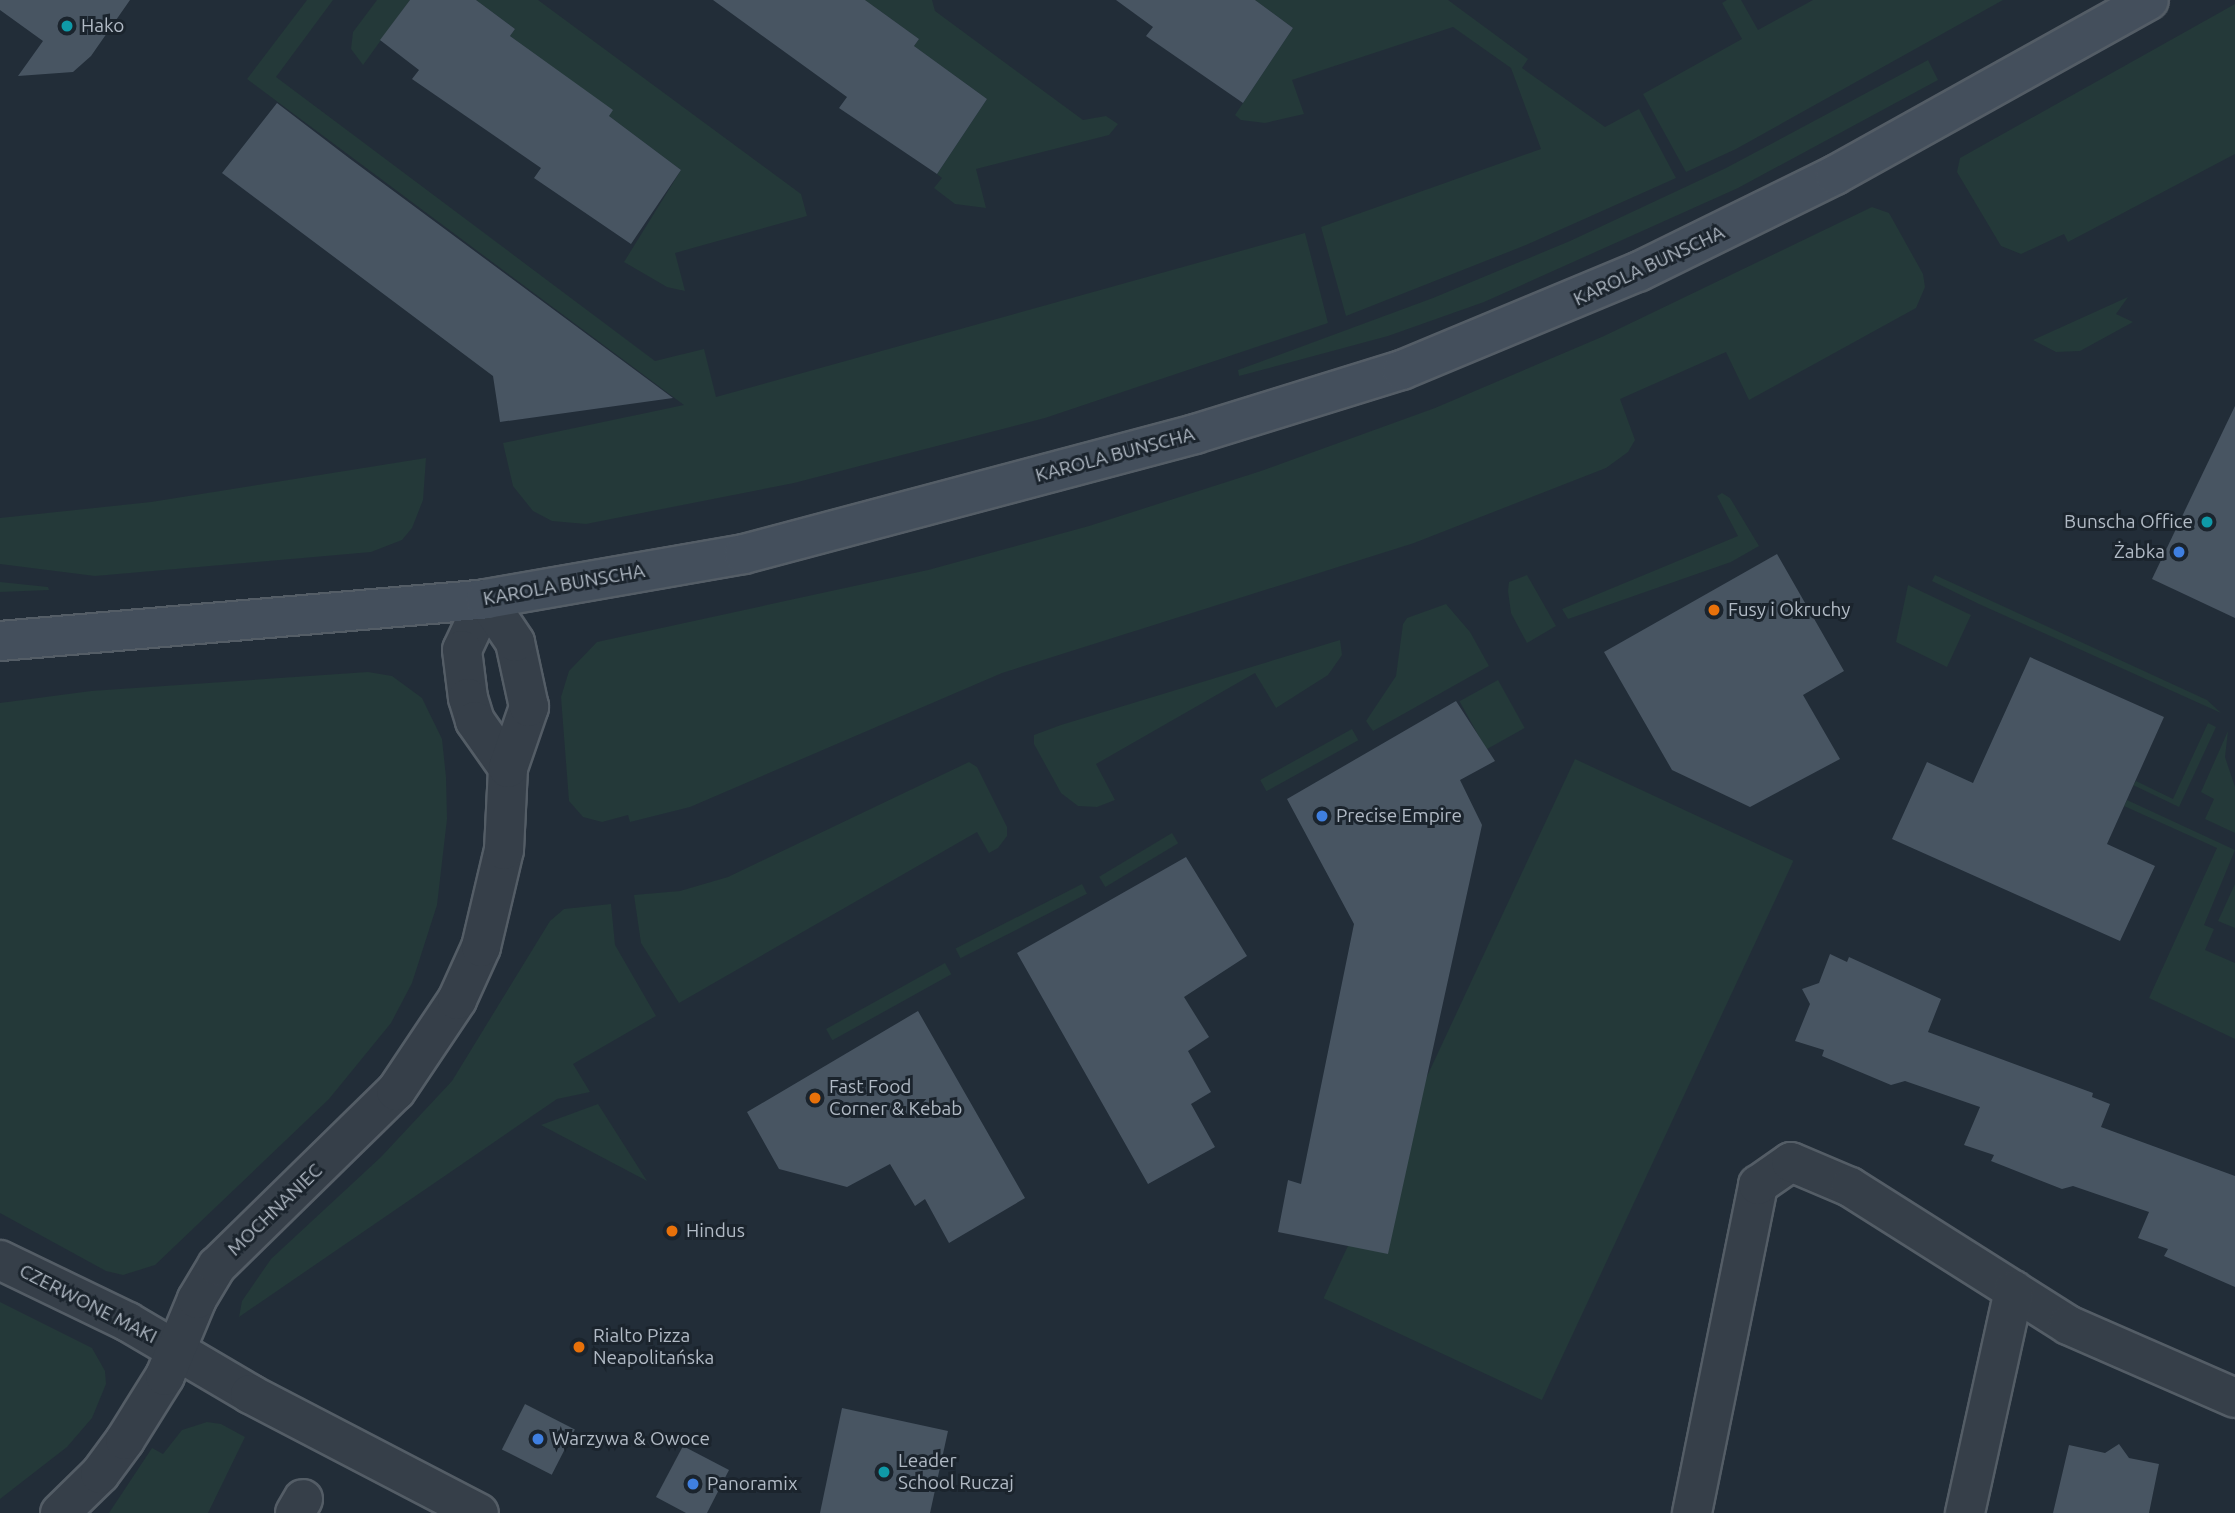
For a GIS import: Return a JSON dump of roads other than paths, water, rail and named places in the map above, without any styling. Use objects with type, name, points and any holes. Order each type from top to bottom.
[{"type":"main road","name":"KAROLA BUNSCHA","points":[[0,641],[486,599],[744,554],[1182,437],[1402,370],[1556,308],[1754,216],[2149,0]]},
{"type":"street","name":"MOCHNANIEC","points":[[60,1513],[113,1457],[176,1349],[197,1299],[217,1266],[396,1091],[457,1000],[481,947],[504,850],[508,768],[529,707],[515,642],[486,599]]},
{"type":"street","points":[[486,599],[462,650],[468,698],[475,721],[508,768]]},
{"type":"street","points":[[1692,1513],[1758,1185],[1791,1162],[1850,1187],[2068,1325],[2235,1398]]},
{"type":"street","name":"CZERWONE MAKI","points":[[0,1260],[176,1349]]},
{"type":"street","points":[[1965,1513],[2014,1290]]},
{"type":"street","points":[[176,1349],[250,1394],[479,1513]]},
{"type":"place","name":"Hako","points":[[67,26]]},
{"type":"place","name":"Bunscha Office","points":[[2207,522]]},
{"type":"place","name":"Żabka","points":[[2179,552]]},
{"type":"place","name":"Fusy i Okruchy","points":[[1714,610]]},
{"type":"place","name":"Precise Empire","points":[[1322,816]]},
{"type":"place","name":"Fast Food Corner & Kebab","points":[[815,1098]]},
{"type":"place","name":"Hindus","points":[[672,1231]]},
{"type":"place","name":"Rialto Pizza Neapolitańska","points":[[579,1347]]},
{"type":"place","name":"Warzywa & Owoce","points":[[538,1439]]},
{"type":"place","name":"Leader School Ruczaj","points":[[884,1472]]},
{"type":"place","name":"Panoramix","points":[[693,1484]]}]
